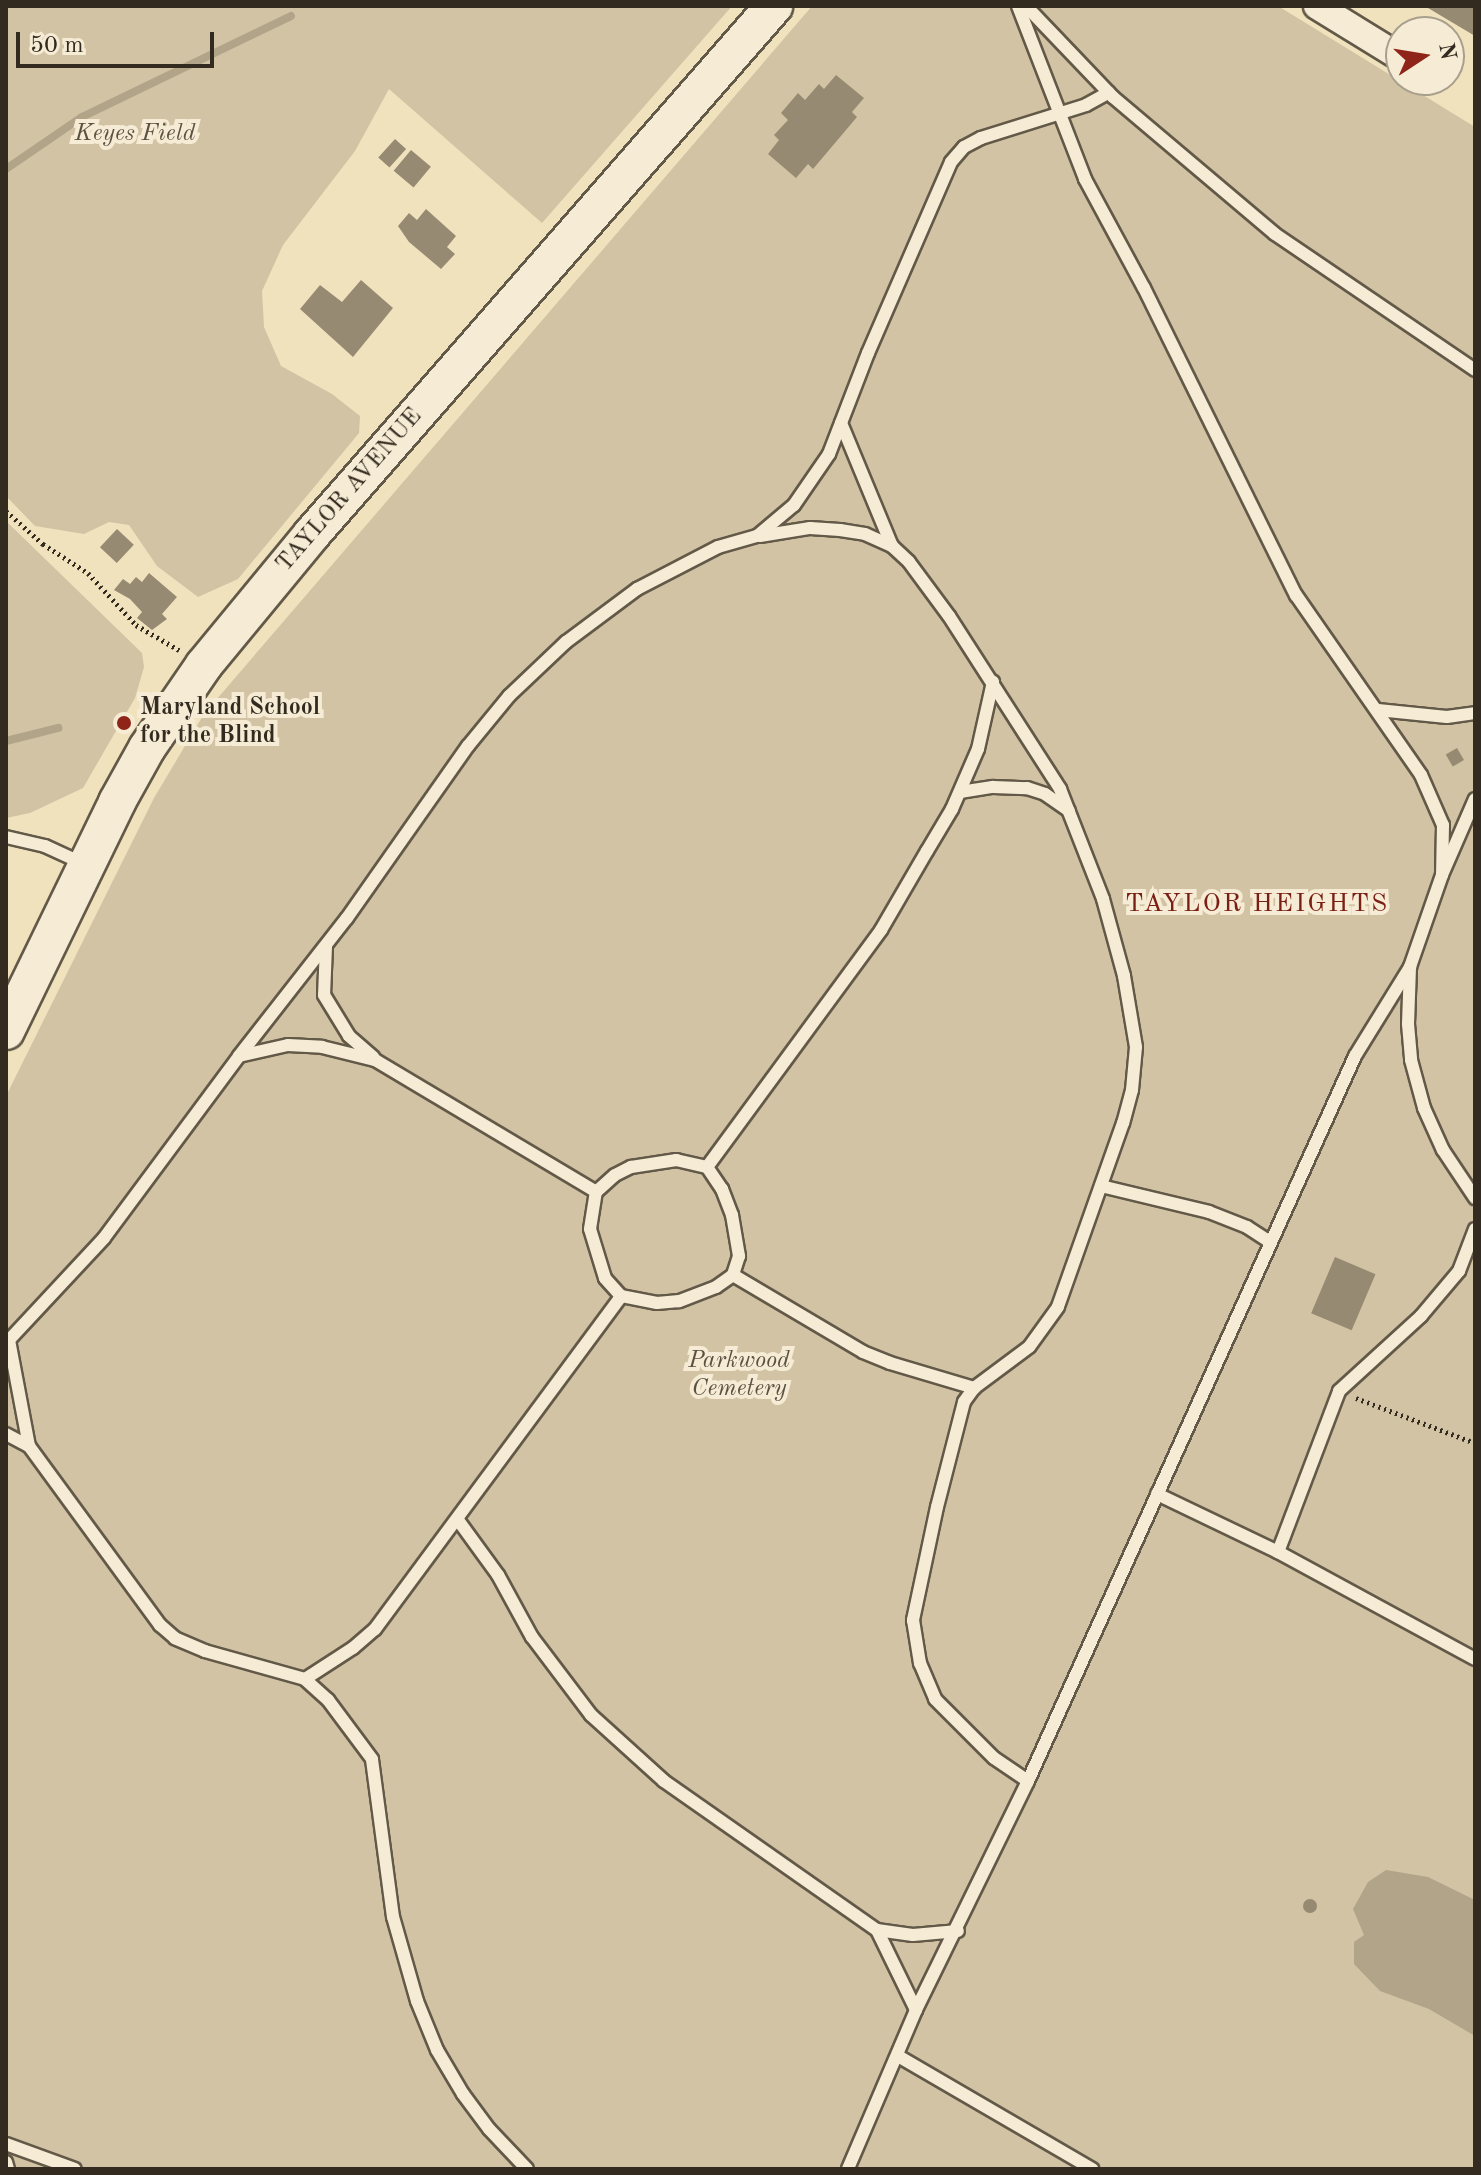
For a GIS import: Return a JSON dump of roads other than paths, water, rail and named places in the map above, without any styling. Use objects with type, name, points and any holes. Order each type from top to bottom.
[{"type":"main road","name":"TAYLOR AVENUE","points":[[6,1031],[85,864],[147,748],[204,665],[312,534],[774,6]]},
{"type":"street","points":[[1317,6],[1385,48]]},
{"type":"lane","points":[[1018,6],[1057,114],[1085,179],[1144,288],[1296,595],[1421,775],[1443,825],[1442,875]]},
{"type":"lane","points":[[1026,6],[1109,92],[1275,234],[1475,370]]},
{"type":"lane","points":[[757,536],[794,505],[814,479],[841,423],[951,162],[964,147],[981,138],[1057,114],[1109,92]]},
{"type":"lane","points":[[841,423],[892,546],[917,573],[1042,755],[1069,811],[1111,930],[1124,976],[1136,1047],[1132,1090],[1058,1307],[1045,1329],[1015,1360],[974,1388],[964,1402],[919,1581],[913,1620],[915,1643],[935,1699],[994,1758],[1028,1781]]},
{"type":"lane","points":[[527,2169],[489,2129],[437,2050],[405,1968],[393,1917],[372,1759],[328,1700],[305,1679],[205,1651],[175,1638],[160,1625],[29,1446],[8,1341],[104,1238],[239,1056],[327,945],[468,746],[509,696],[566,642],[637,589],[718,547],[757,536],[810,528],[865,534],[892,546]]},
{"type":"lane","points":[[707,1167],[881,930],[960,792],[978,749],[993,682]]},
{"type":"lane","points":[[1378,710],[1447,717],[1475,713]]},
{"type":"lane","points":[[960,792],[993,787],[1027,788],[1045,794],[1069,811]]},
{"type":"lane","points":[[848,2169],[916,2010],[958,1931],[1028,1781],[1355,1056],[1410,967],[1442,875],[1475,799]]},
{"type":"lane","points":[[6,837],[45,846],[85,864]]},
{"type":"lane","points":[[327,945],[324,995],[349,1036],[375,1060],[596,1192]]},
{"type":"lane","points":[[1410,967],[1408,1024],[1418,1084],[1443,1150],[1475,1198]]},
{"type":"lane","points":[[239,1056],[288,1045],[322,1047],[375,1060]]},
{"type":"lane","points":[[653,1162],[694,1162],[707,1167],[722,1189],[732,1215],[739,1256],[733,1275],[716,1287],[679,1301],[657,1303],[621,1296],[605,1278],[590,1229],[596,1192],[615,1175],[653,1162]]},
{"type":"lane","points":[[1101,1186],[1209,1212],[1247,1227],[1270,1242]]},
{"type":"lane","points":[[1278,1552],[1339,1391],[1421,1316],[1459,1271],[1475,1229]]},
{"type":"lane","points":[[733,1275],[863,1352],[974,1388]]},
{"type":"lane","points":[[305,1679],[353,1648],[375,1629],[621,1296]]},
{"type":"lane","points":[[6,1434],[29,1446]]},
{"type":"lane","points":[[1157,1494],[1278,1552],[1475,1659]]},
{"type":"lane","points":[[458,1520],[498,1575],[532,1637],[591,1715],[664,1781],[877,1930],[923,1936],[958,1931]]},
{"type":"lane","points":[[877,1930],[916,2010]]},
{"type":"lane","points":[[898,2056],[1092,2169]]},
{"type":"lane","points":[[6,2144],[75,2169]]},
{"type":"lane","points":[[6,2162],[8,2169]]},
{"type":"waterway","points":[[6,169],[82,117],[291,16]]},
{"type":"waterway","points":[[6,741],[58,728]]},
{"type":"place","name":"Maryland School for the Blind","points":[[124,723]]},
{"type":"district","name":"TAYLOR HEIGHTS","points":[[1257,905]]},
{"type":"park label","name":"Keyes Field","points":[[135,135]]},
{"type":"park label","name":"Parkwood Cemetery","points":[[739,1376]]}]
